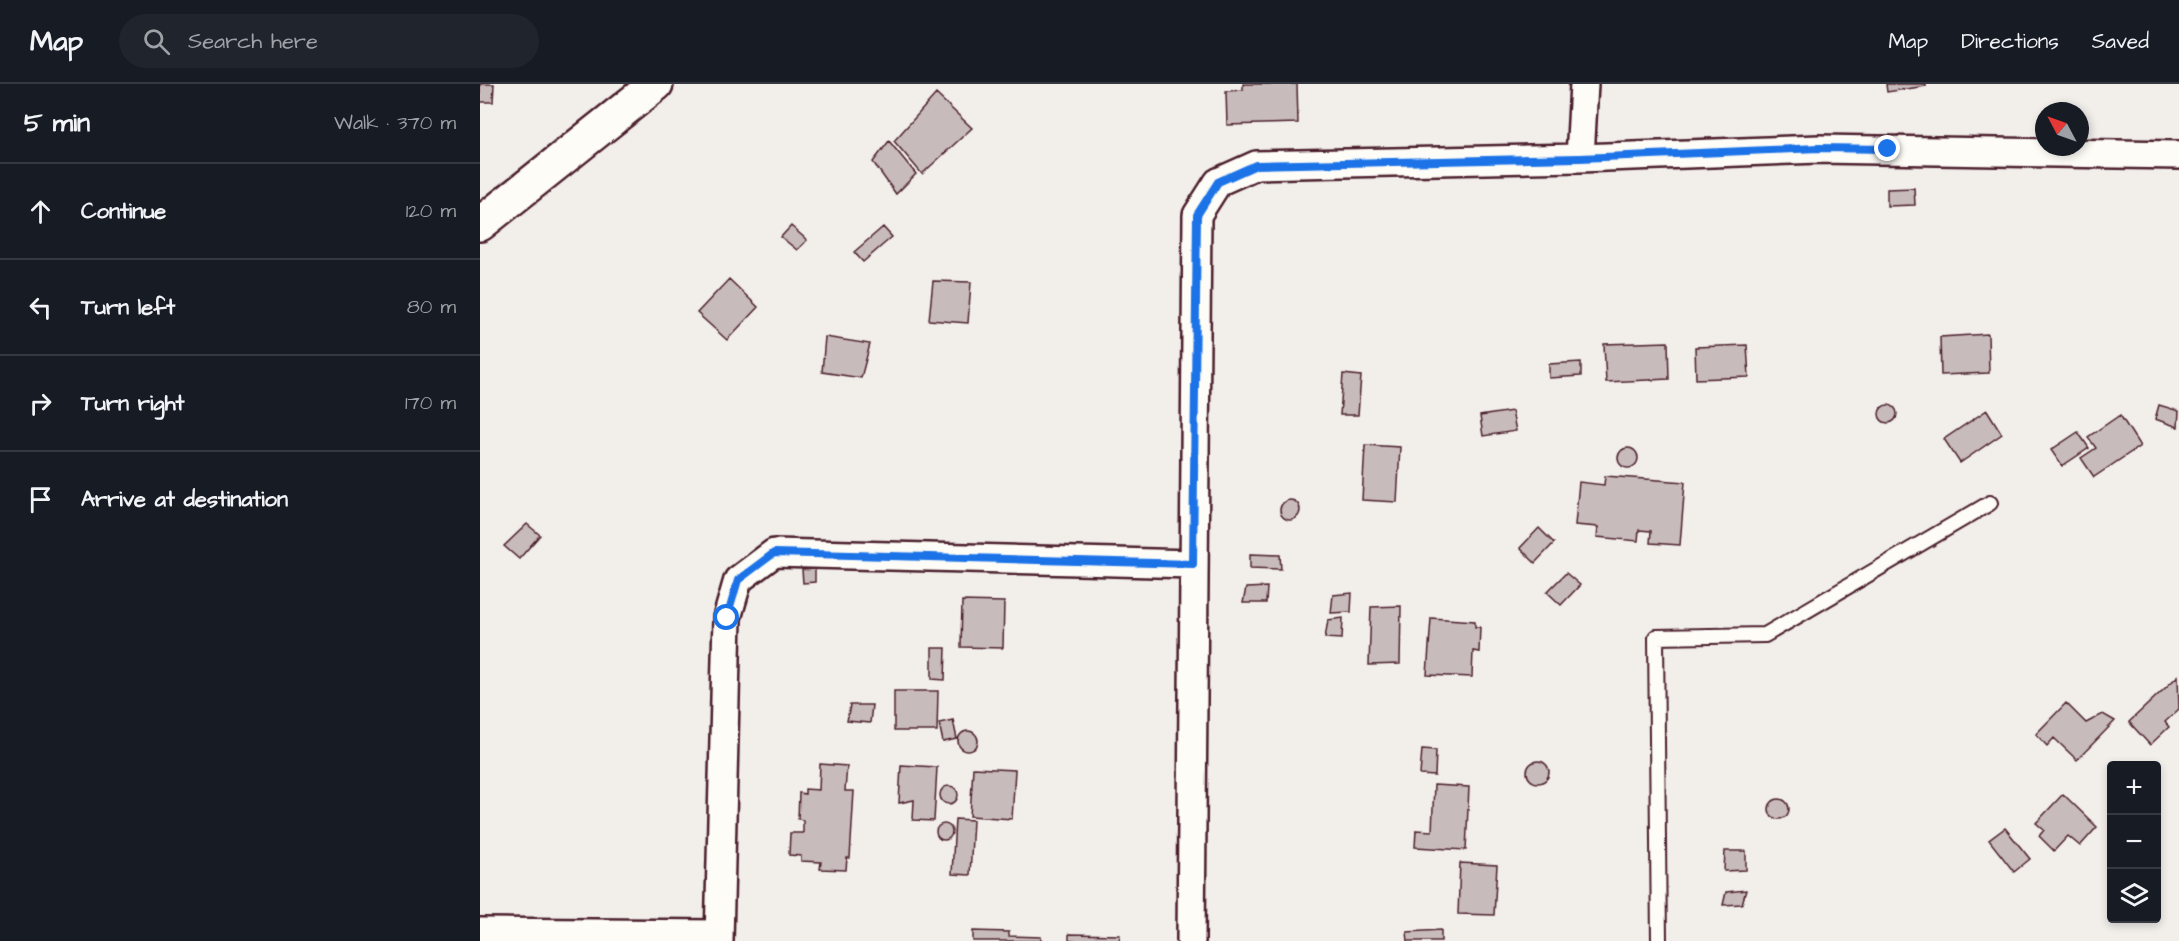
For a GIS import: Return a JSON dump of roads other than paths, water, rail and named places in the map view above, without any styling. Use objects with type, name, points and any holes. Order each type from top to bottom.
[{"type":"street","points":[[480,224],[656,84]]},
{"type":"street","points":[[1580,158],[1584,84]]},
{"type":"street","points":[[1191,941],[1197,215],[1218,182],[1256,165],[1580,158],[1819,148],[2179,155]]},
{"type":"street","points":[[480,932],[719,938],[727,618],[738,580],[774,553],[1193,564]]},
{"type":"lane","points":[[1659,941],[1656,637],[1765,635],[1990,503]]}]
